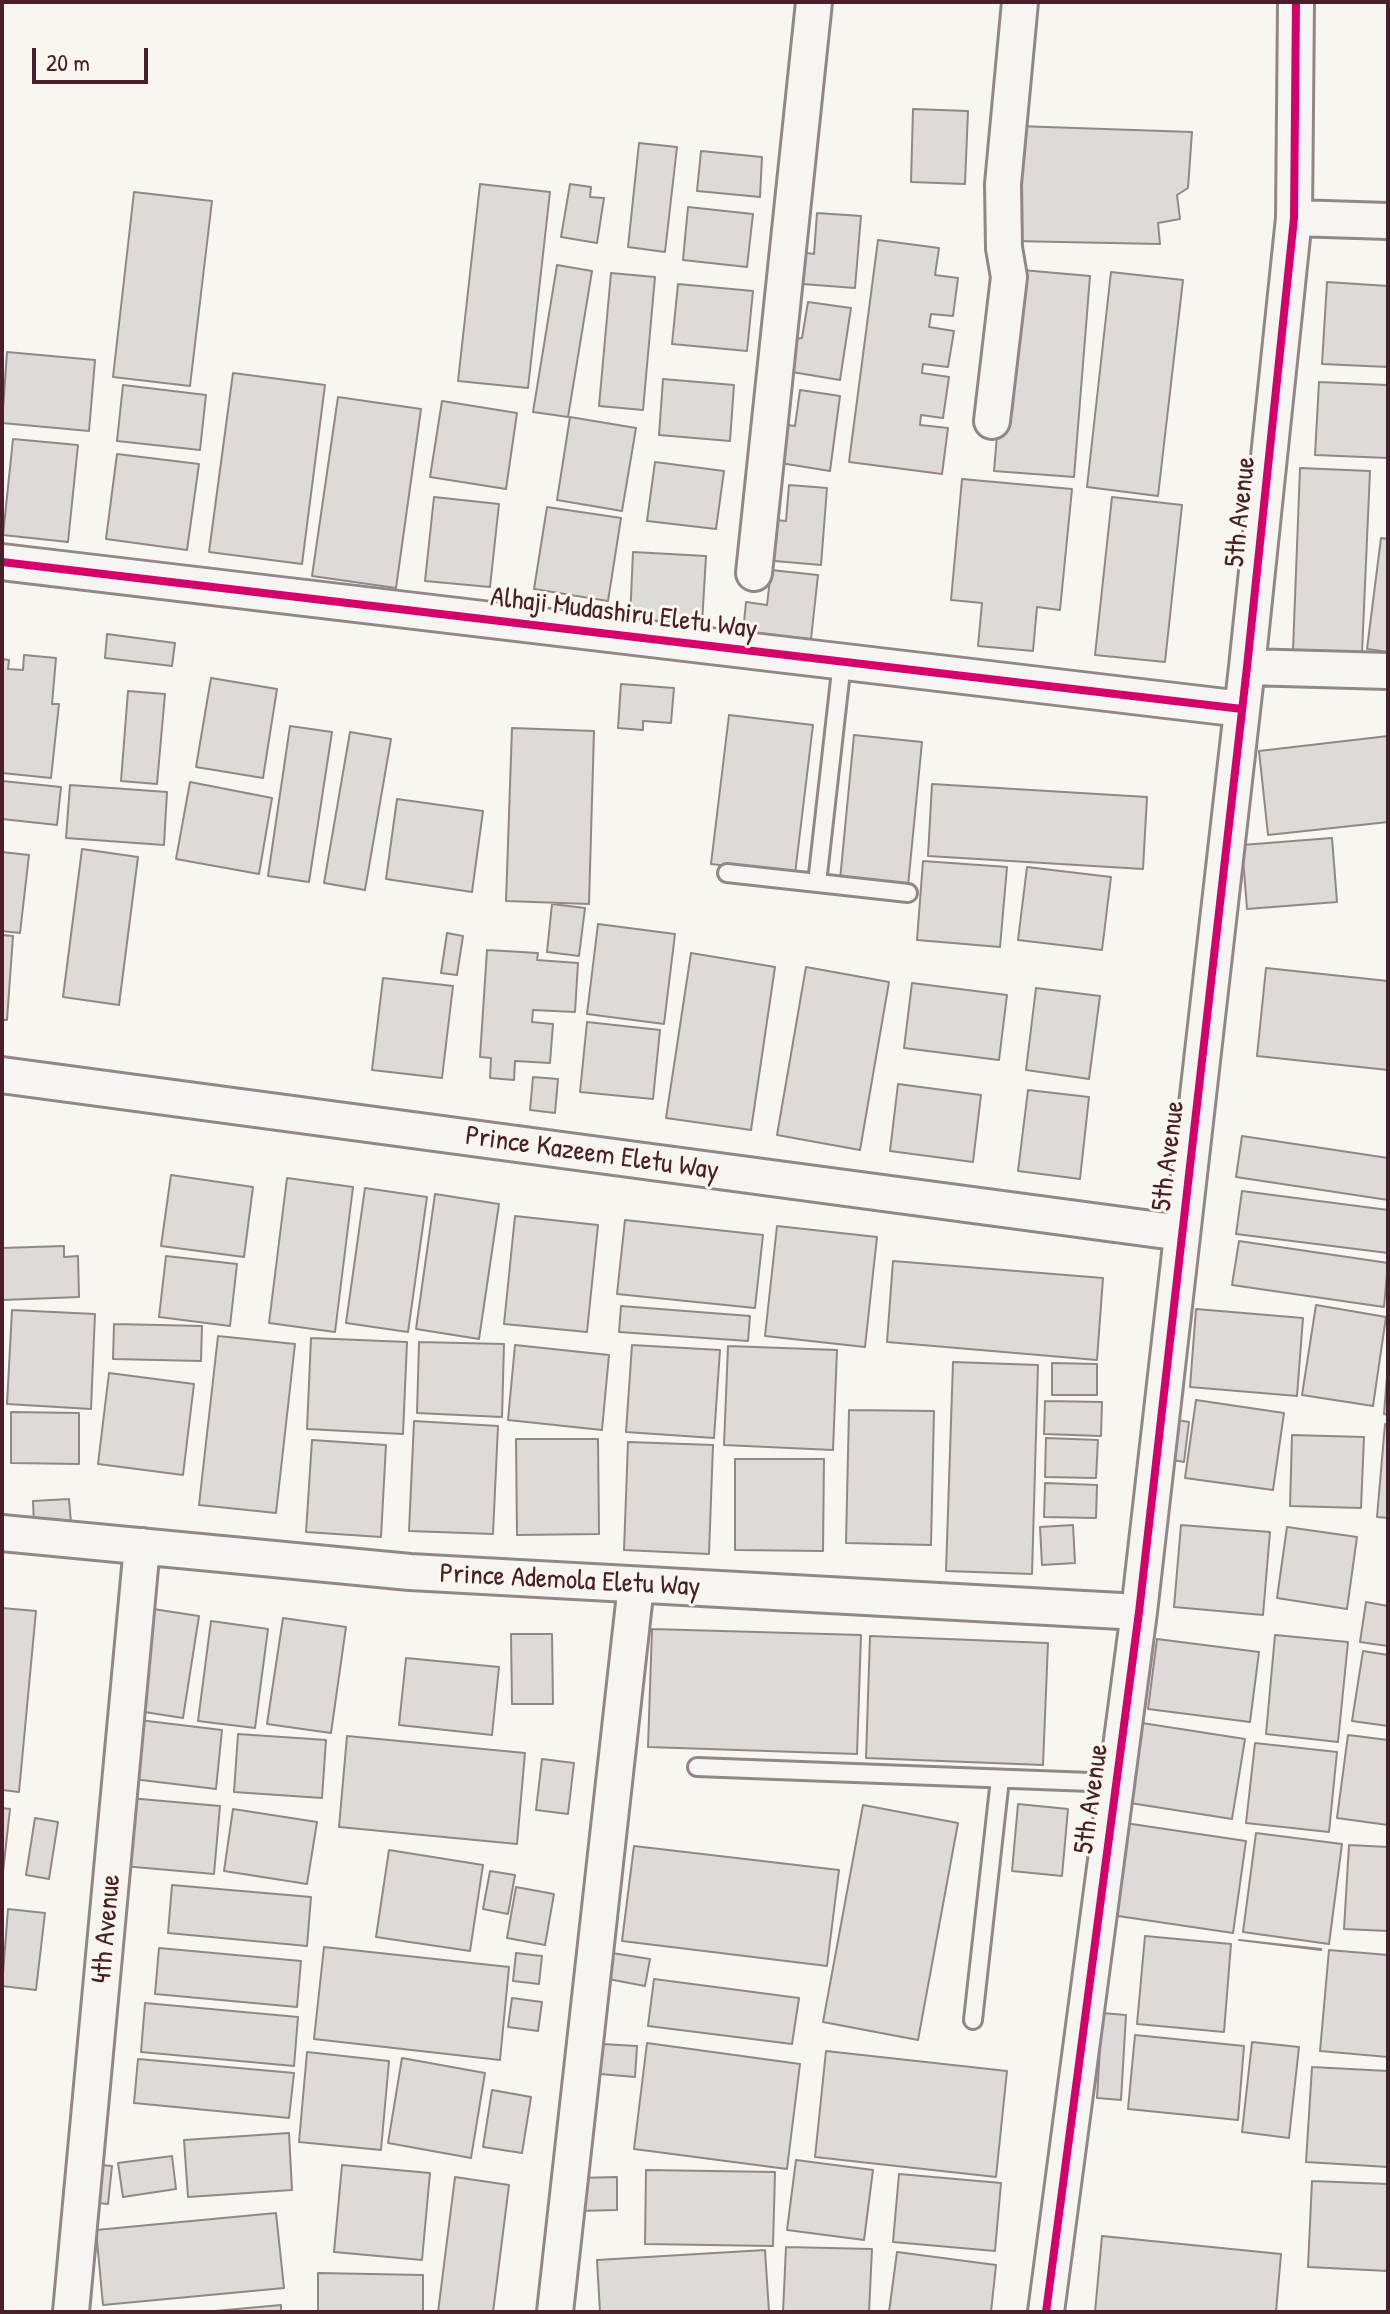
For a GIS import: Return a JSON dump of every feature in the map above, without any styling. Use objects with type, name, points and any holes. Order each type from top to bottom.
[{"type":"street","points":[[754,573],[814,2]]},
{"type":"street","points":[[992,421],[1009,277],[1004,248],[1003,184],[1020,2]]},
{"type":"street","name":"5th Avenue","points":[[1046,2312],[1139,1612],[1247,667],[1294,218],[1296,2]]},
{"type":"street","points":[[1294,218],[1388,221]]},
{"type":"street","name":"Alhaji Mudashiru Eletu Way","points":[[2,562],[1242,709]]},
{"type":"street","points":[[1247,667],[1388,671]]},
{"type":"street","name":"Prince Kazeem Eletu Way","points":[[2,1075],[1182,1233]]},
{"type":"street","name":"Prince Ademola Eletu Way","points":[[2,1533],[410,1572],[1139,1612]]},
{"type":"street","name":"4th Avenue","points":[[71,2312],[142,1546]]},
{"type":"street","points":[[555,2312],[636,1585]]},
{"type":"lane","points":[[817,883],[842,662]]},
{"type":"lane","points":[[727,873],[908,893]]},
{"type":"lane","points":[[697,1767],[1117,1783]]},
{"type":"lane","points":[[973,2020],[1000,1779]]},
{"type":"building","points":[[913,109],[968,111],[965,184],[911,182]]},
{"type":"building","points":[[1017,126],[1192,132],[1188,188],[1177,195],[1180,219],[1158,223],[1160,244],[1012,241],[1013,211],[1022,212],[1021,187],[1013,188]]},
{"type":"building","points":[[639,143],[677,147],[665,252],[628,247]]},
{"type":"building","points":[[701,151],[762,157],[760,197],[697,191]]},
{"type":"building","points":[[480,184],[550,192],[528,388],[458,381]]},
{"type":"building","points":[[570,184],[591,187],[590,197],[604,198],[597,243],[561,237]]},
{"type":"building","points":[[134,192],[212,201],[190,386],[113,377]]},
{"type":"building","points":[[688,207],[753,214],[747,267],[683,260]]},
{"type":"building","points":[[817,213],[861,216],[855,288],[789,283],[792,251],[814,254]]},
{"type":"building","points":[[878,240],[939,248],[935,275],[958,278],[953,316],[931,314],[929,327],[954,331],[948,367],[923,364],[922,373],[949,377],[943,418],[921,415],[920,425],[948,428],[942,474],[849,462]]},
{"type":"building","points":[[557,265],[592,271],[568,417],[533,412]]},
{"type":"building","points":[[1011,269],[1090,276],[1074,477],[994,471]]},
{"type":"building","points":[[1111,272],[1183,280],[1158,496],[1087,487]]},
{"type":"building","points":[[611,273],[655,277],[643,410],[599,406]]},
{"type":"building","points":[[1327,282],[1388,286],[1388,367],[1322,364]]},
{"type":"building","points":[[678,284],[753,291],[747,351],[672,344]]},
{"type":"building","points":[[808,302],[851,308],[840,380],[780,370],[785,341],[802,338]]},
{"type":"building","points":[[7,352],[95,360],[89,431],[2,423]]},
{"type":"building","points":[[233,373],[325,385],[302,564],[209,552]]},
{"type":"building","points":[[663,379],[734,385],[730,441],[659,435]]},
{"type":"building","points":[[1319,382],[1388,385],[1388,458],[1315,455]]},
{"type":"building","points":[[123,385],[206,395],[200,450],[117,441]]},
{"type":"building","points":[[800,390],[840,396],[830,471],[768,461],[774,423],[795,426]]},
{"type":"building","points":[[338,397],[421,409],[396,588],[312,576]]},
{"type":"building","points":[[442,401],[517,413],[506,489],[430,477]]},
{"type":"building","points":[[570,417],[636,428],[622,511],[557,500]]},
{"type":"building","points":[[13,439],[78,445],[68,542],[3,535]]},
{"type":"building","points":[[117,454],[199,464],[187,550],[106,539]]},
{"type":"building","points":[[655,462],[724,471],[716,529],[647,521]]},
{"type":"building","points":[[1300,468],[1370,471],[1362,653],[1293,650]]},
{"type":"building","points":[[962,479],[1072,489],[1060,610],[1037,607],[1033,651],[978,646],[982,603],[951,600]]},
{"type":"building","points":[[789,485],[827,488],[821,565],[763,560],[767,519],[786,521]]},
{"type":"building","points":[[434,497],[499,504],[490,587],[425,581]]},
{"type":"building","points":[[1112,497],[1182,505],[1165,662],[1095,655]]},
{"type":"building","points":[[547,507],[621,518],[608,601],[534,589]]},
{"type":"building","points":[[1381,538],[1388,539],[1388,652],[1367,649]]},
{"type":"building","points":[[633,552],[706,556],[702,624],[630,620]]},
{"type":"building","points":[[771,570],[818,575],[811,639],[743,632],[746,602],[767,605]]},
{"type":"building","points":[[107,634],[175,643],[172,666],[105,658]]},
{"type":"building","points":[[24,655],[56,658],[52,704],[59,704],[51,778],[2,773],[2,659],[9,660],[8,669],[23,670]]},
{"type":"building","points":[[211,678],[277,689],[263,778],[196,767]]},
{"type":"building","points":[[621,684],[674,688],[671,723],[643,721],[643,730],[618,728]]},
{"type":"building","points":[[128,691],[165,694],[157,784],[121,781]]},
{"type":"building","points":[[729,715],[813,725],[795,874],[711,864]]},
{"type":"building","points":[[290,726],[332,732],[309,882],[268,876]]},
{"type":"building","points":[[512,728],[594,731],[589,904],[506,901]]},
{"type":"building","points":[[350,732],[391,739],[365,890],[324,883]]},
{"type":"building","points":[[854,735],[922,742],[908,886],[840,880]]},
{"type":"building","points":[[1388,736],[1388,822],[1268,835],[1259,751]]},
{"type":"building","points":[[2,781],[61,787],[57,825],[2,819]]},
{"type":"building","points":[[190,782],[272,798],[259,874],[176,859]]},
{"type":"building","points":[[932,784],[1147,797],[1143,869],[928,856]]},
{"type":"building","points":[[70,785],[167,792],[164,845],[66,838]]},
{"type":"building","points":[[397,799],[483,811],[472,892],[386,879]]},
{"type":"building","points":[[1332,838],[1337,902],[1247,909],[1242,845]]},
{"type":"building","points":[[82,849],[138,857],[119,1005],[63,997]]},
{"type":"building","points":[[2,852],[29,855],[20,933],[2,931]]},
{"type":"building","points":[[923,861],[1007,867],[1000,947],[917,940]]},
{"type":"building","points":[[1027,867],[1111,877],[1102,950],[1018,940]]},
{"type":"building","points":[[552,904],[585,908],[579,956],[547,952]]},
{"type":"building","points":[[598,924],[675,934],[664,1024],[587,1014]]},
{"type":"building","points":[[447,933],[463,936],[457,975],[441,973]]},
{"type":"building","points":[[2,935],[13,936],[7,1020],[2,1020]]},
{"type":"building","points":[[487,950],[538,953],[537,960],[578,963],[575,1012],[533,1010],[532,1022],[553,1024],[550,1063],[515,1061],[514,1080],[490,1078],[491,1058],[480,1057]]},
{"type":"building","points":[[691,953],[775,967],[751,1130],[666,1118]]},
{"type":"building","points":[[806,967],[889,982],[860,1150],[777,1135]]},
{"type":"building","points":[[1266,968],[1388,981],[1388,1070],[1257,1056]]},
{"type":"building","points":[[383,978],[453,986],[442,1078],[372,1070]]},
{"type":"building","points":[[912,983],[1007,995],[999,1060],[904,1048]]},
{"type":"building","points":[[1036,988],[1100,996],[1089,1079],[1026,1070]]},
{"type":"building","points":[[587,1022],[660,1030],[653,1099],[580,1092]]},
{"type":"building","points":[[533,1077],[558,1079],[555,1113],[530,1110]]},
{"type":"building","points":[[898,1084],[981,1095],[973,1162],[890,1151]]},
{"type":"building","points":[[1028,1090],[1089,1097],[1080,1179],[1018,1171]]},
{"type":"building","points":[[1242,1136],[1388,1158],[1388,1200],[1236,1177]]},
{"type":"building","points":[[171,1175],[253,1187],[244,1257],[161,1246]]},
{"type":"building","points":[[287,1178],[353,1187],[335,1332],[269,1323]]},
{"type":"building","points":[[365,1188],[427,1197],[408,1332],[346,1323]]},
{"type":"building","points":[[1242,1191],[1388,1210],[1388,1253],[1236,1234]]},
{"type":"building","points":[[435,1194],[499,1204],[479,1339],[416,1329]]},
{"type":"building","points":[[515,1216],[598,1225],[587,1332],[504,1324]]},
{"type":"building","points":[[625,1220],[763,1235],[755,1308],[617,1294]]},
{"type":"building","points":[[777,1226],[877,1237],[865,1347],[765,1336]]},
{"type":"building","points":[[1239,1241],[1388,1263],[1384,1307],[1232,1285]]},
{"type":"building","points":[[64,1246],[64,1257],[78,1256],[79,1297],[2,1300],[2,1248]]},
{"type":"building","points":[[166,1256],[237,1264],[230,1326],[159,1317]]},
{"type":"building","points":[[893,1261],[1103,1278],[1097,1360],[887,1342]]},
{"type":"building","points":[[1316,1305],[1386,1317],[1373,1406],[1302,1395]]},
{"type":"building","points":[[621,1306],[750,1316],[748,1341],[619,1332]]},
{"type":"building","points":[[1196,1309],[1303,1318],[1297,1396],[1190,1387]]},
{"type":"building","points":[[12,1310],[95,1314],[91,1409],[7,1404]]},
{"type":"building","points":[[114,1324],[202,1326],[201,1361],[113,1359]]},
{"type":"building","points":[[218,1336],[295,1344],[276,1513],[199,1505]]},
{"type":"building","points":[[311,1338],[407,1342],[403,1434],[307,1429]]},
{"type":"building","points":[[419,1342],[504,1344],[502,1417],[417,1413]]},
{"type":"building","points":[[515,1345],[609,1355],[602,1430],[508,1420]]},
{"type":"building","points":[[632,1345],[720,1350],[714,1438],[626,1432]]},
{"type":"building","points":[[728,1346],[837,1350],[833,1450],[724,1445]]},
{"type":"building","points":[[953,1362],[1038,1365],[1032,1574],[946,1571]]},
{"type":"building","points":[[1052,1363],[1097,1364],[1097,1395],[1052,1395]]},
{"type":"building","points":[[1388,1364],[1388,1415],[1384,1414]]},
{"type":"building","points":[[109,1373],[194,1384],[183,1475],[98,1464]]},
{"type":"building","points":[[1196,1400],[1284,1413],[1273,1490],[1185,1478]]},
{"type":"building","points":[[1045,1401],[1102,1402],[1101,1436],[1044,1434]]},
{"type":"building","points":[[849,1410],[934,1411],[931,1545],[846,1543]]},
{"type":"building","points":[[11,1412],[79,1413],[79,1464],[11,1463]]},
{"type":"building","points":[[1171,1419],[1189,1422],[1184,1462],[1166,1459]]},
{"type":"building","points":[[414,1421],[498,1426],[493,1534],[409,1531]]},
{"type":"building","points":[[1385,1424],[1388,1424],[1388,1518],[1377,1517]]},
{"type":"building","points":[[1292,1435],[1364,1437],[1361,1508],[1290,1506]]},
{"type":"building","points":[[1046,1438],[1098,1440],[1096,1478],[1045,1477]]},
{"type":"building","points":[[516,1439],[598,1439],[599,1534],[517,1535]]},
{"type":"building","points":[[312,1440],[386,1445],[381,1537],[306,1532]]},
{"type":"building","points":[[628,1442],[713,1445],[709,1554],[624,1550]]},
{"type":"building","points":[[735,1459],[824,1459],[823,1551],[735,1550]]},
{"type":"building","points":[[1045,1483],[1097,1485],[1096,1518],[1044,1517]]},
{"type":"building","points":[[69,1499],[71,1523],[34,1525],[33,1501]]},
{"type":"building","points":[[1073,1525],[1075,1563],[1042,1565],[1040,1527]]},
{"type":"building","points":[[1181,1525],[1270,1532],[1263,1615],[1174,1607]]},
{"type":"building","points":[[1287,1527],[1357,1537],[1347,1609],[1277,1598]]},
{"type":"building","points":[[1366,1602],[1388,1606],[1388,1646],[1360,1642]]},
{"type":"building","points":[[2,1608],[36,1611],[19,1792],[2,1790]]},
{"type":"building","points":[[153,1609],[199,1616],[183,1718],[138,1711]]},
{"type":"building","points":[[283,1618],[346,1627],[331,1733],[267,1724]]},
{"type":"building","points":[[211,1621],[268,1629],[255,1728],[198,1721]]},
{"type":"building","points":[[652,1629],[861,1635],[857,1754],[648,1747]]},
{"type":"building","points":[[511,1634],[552,1634],[553,1704],[512,1704]]},
{"type":"building","points":[[1275,1635],[1348,1642],[1338,1742],[1266,1734]]},
{"type":"building","points":[[870,1636],[1048,1643],[1043,1765],[866,1758]]},
{"type":"building","points":[[1157,1639],[1259,1652],[1250,1722],[1148,1709]]},
{"type":"building","points":[[1363,1651],[1388,1655],[1388,1726],[1352,1721]]},
{"type":"building","points":[[406,1658],[499,1667],[492,1735],[399,1725]]},
{"type":"building","points":[[139,1720],[222,1730],[216,1789],[133,1779]]},
{"type":"building","points":[[1142,1723],[1245,1739],[1232,1819],[1130,1803]]},
{"type":"building","points":[[238,1734],[326,1740],[322,1798],[234,1792]]},
{"type":"building","points":[[1348,1735],[1388,1740],[1388,1825],[1337,1818]]},
{"type":"building","points":[[347,1736],[525,1753],[517,1844],[339,1827]]},
{"type":"building","points":[[1255,1743],[1337,1752],[1329,1832],[1246,1823]]},
{"type":"building","points":[[542,1759],[574,1763],[568,1814],[536,1810]]},
{"type":"building","points":[[129,1798],[220,1806],[214,1874],[123,1866]]},
{"type":"building","points":[[1018,1804],[1068,1809],[1062,1876],[1012,1871]]},
{"type":"building","points":[[863,1805],[958,1823],[918,2040],[823,2022]]},
{"type":"building","points":[[2,1808],[10,1809],[2,1881]]},
{"type":"building","points":[[233,1809],[317,1822],[307,1884],[224,1871]]},
{"type":"building","points":[[35,1818],[58,1822],[49,1879],[26,1875]]},
{"type":"building","points":[[1125,1823],[1246,1841],[1233,1933],[1111,1915]]},
{"type":"building","points":[[1256,1833],[1342,1844],[1329,1944],[1243,1932]]},
{"type":"building","points":[[1349,1845],[1388,1847],[1388,1931],[1344,1929]]},
{"type":"building","points":[[634,1846],[839,1870],[827,1966],[622,1941]]},
{"type":"building","points":[[389,1850],[483,1865],[470,1951],[376,1937]]},
{"type":"building","points":[[490,1871],[515,1875],[508,1914],[483,1909]]},
{"type":"building","points":[[172,1885],[311,1897],[307,1946],[168,1933]]},
{"type":"building","points":[[516,1887],[554,1894],[545,1945],[507,1938]]},
{"type":"building","points":[[8,1909],[45,1913],[36,1990],[2,1986]]},
{"type":"building","points":[[1145,1936],[1231,1944],[1224,2032],[1137,2024]]},
{"type":"building","points":[[1239,1940],[1321,1949],[1321,1950]]},
{"type":"building","points":[[324,1947],[509,1967],[500,2060],[314,2039]]},
{"type":"building","points":[[159,1948],[301,1961],[297,2007],[155,1994]]},
{"type":"building","points":[[1329,1950],[1388,1955],[1388,2057],[1320,2051]]},
{"type":"building","points":[[516,1953],[542,1956],[539,1984],[513,1981]]},
{"type":"building","points":[[612,1953],[650,1959],[645,1986],[608,1979]]},
{"type":"building","points":[[654,1979],[799,1998],[792,2044],[648,2026]]},
{"type":"building","points":[[512,1998],[542,2002],[538,2031],[508,2027]]},
{"type":"building","points":[[145,2003],[298,2017],[294,2066],[141,2052]]},
{"type":"building","points":[[1102,2013],[1126,2015],[1121,2100],[1097,2098]]},
{"type":"building","points":[[1135,2035],[1244,2046],[1238,2120],[1128,2109]]},
{"type":"building","points":[[1252,2042],[1299,2047],[1289,2138],[1242,2132]]},
{"type":"building","points":[[647,2043],[800,2064],[787,2169],[634,2149]]},
{"type":"building","points":[[602,2044],[637,2046],[635,2077],[600,2074]]},
{"type":"building","points":[[826,2051],[1007,2071],[996,2177],[815,2157]]},
{"type":"building","points":[[307,2052],[389,2061],[381,2150],[299,2142]]},
{"type":"building","points":[[402,2058],[485,2073],[471,2158],[388,2143]]},
{"type":"building","points":[[138,2059],[294,2073],[289,2118],[134,2103]]},
{"type":"building","points":[[1312,2067],[1388,2071],[1388,2167],[1306,2162]]},
{"type":"building","points":[[492,2090],[531,2097],[522,2153],[483,2147]]},
{"type":"building","points":[[289,2133],[292,2190],[188,2197],[184,2140]]},
{"type":"building","points":[[172,2156],[176,2189],[123,2197],[118,2163]]},
{"type":"building","points":[[796,2160],[873,2170],[864,2240],[787,2230]]},
{"type":"building","points":[[89,2164],[112,2166],[108,2204],[86,2202]]},
{"type":"building","points":[[342,2165],[430,2173],[422,2260],[334,2252]]},
{"type":"building","points":[[646,2170],[775,2172],[773,2246],[645,2244]]},
{"type":"building","points":[[899,2174],[1001,2183],[995,2251],[893,2242]]},
{"type":"building","points":[[455,2177],[509,2185],[493,2312],[438,2312]]},
{"type":"building","points":[[617,2177],[617,2210],[577,2211],[577,2178]]},
{"type":"building","points":[[1312,2181],[1388,2184],[1388,2271],[1308,2267]]},
{"type":"building","points":[[276,2213],[284,2288],[103,2305],[96,2230]]},
{"type":"building","points":[[1102,2236],[1281,2254],[1276,2312],[1095,2312]]},
{"type":"building","points":[[786,2247],[872,2249],[869,2312],[783,2312]]},
{"type":"building","points":[[765,2250],[769,2312],[600,2312],[597,2260]]},
{"type":"building","points":[[897,2252],[996,2265],[991,2312],[889,2312]]},
{"type":"building","points":[[318,2273],[423,2275],[423,2312],[318,2312]]},
{"type":"building","points":[[281,2305],[281,2312],[204,2312]]},
{"type":"cycle path","points":[[1046,2312],[1139,1612],[1247,667],[1294,218],[1296,2]]},
{"type":"cycle path","points":[[2,562],[1242,709]]}]
